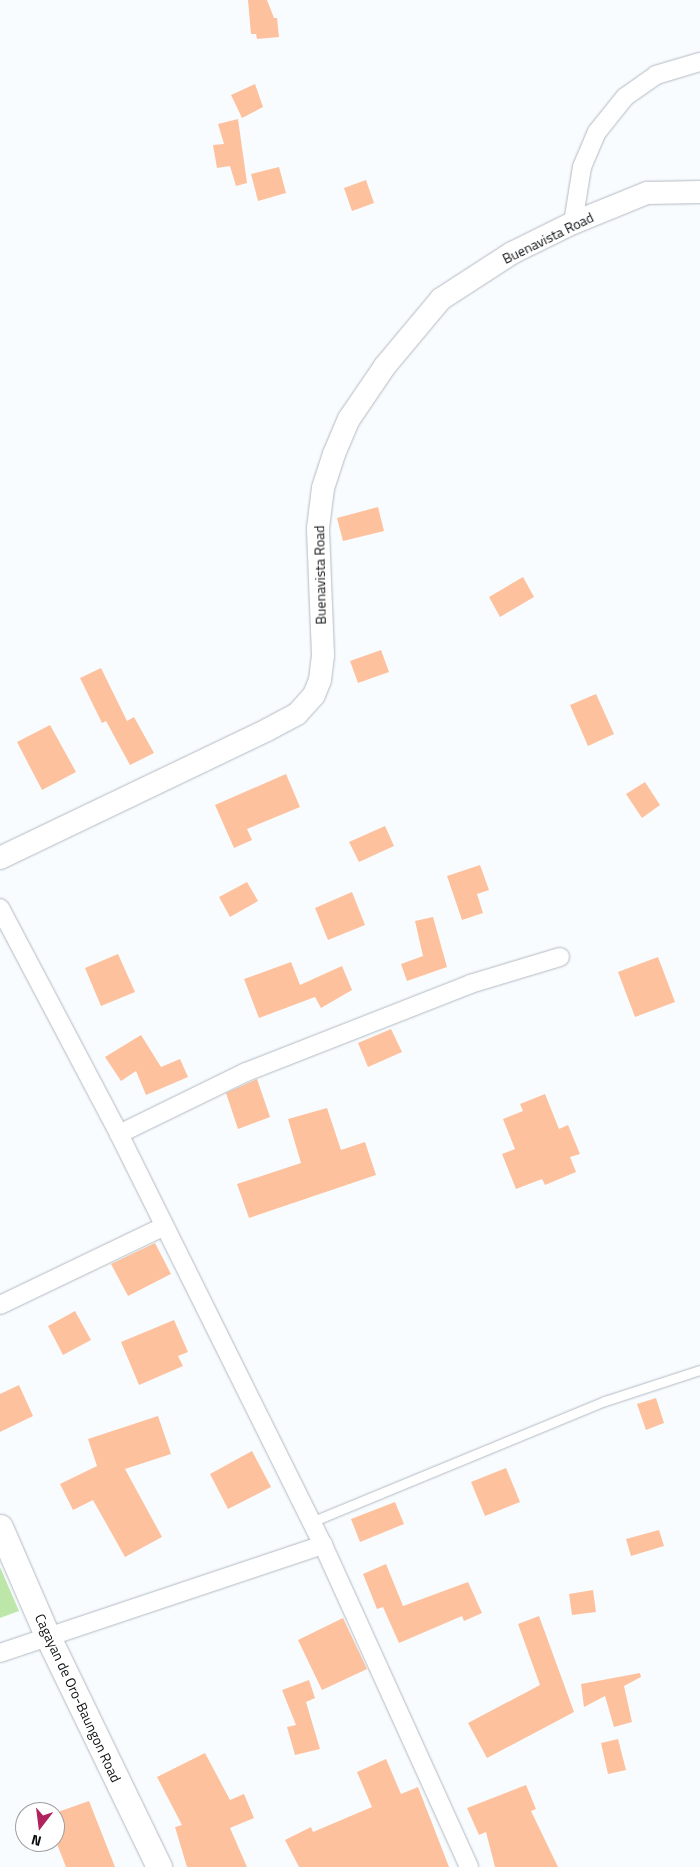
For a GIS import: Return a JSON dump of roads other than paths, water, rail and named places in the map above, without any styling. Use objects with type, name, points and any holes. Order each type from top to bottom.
[{"type":"main road","name":"Cagayan de Oro-Baungon Road","points":[[0,1528],[47,1634],[159,1867]]},
{"type":"street","points":[[573,223],[582,167],[597,132],[626,97],[656,75],[700,62]]},
{"type":"street","name":"Buenavista Road","points":[[0,858],[297,714],[314,695],[320,680],[323,655],[318,528],[323,488],[349,419],[385,366],[441,299],[512,253],[573,223],[648,193],[700,192]]},
{"type":"street","points":[[0,908],[118,1134],[162,1227],[324,1545],[469,1867]]},
{"type":"street","points":[[118,1134],[255,1068],[470,984],[560,957]]},
{"type":"street","points":[[0,1305],[162,1227]]},
{"type":"street","points":[[0,1652],[47,1634],[324,1545]]},
{"type":"lane","points":[[311,1522],[605,1400],[700,1370]]}]
